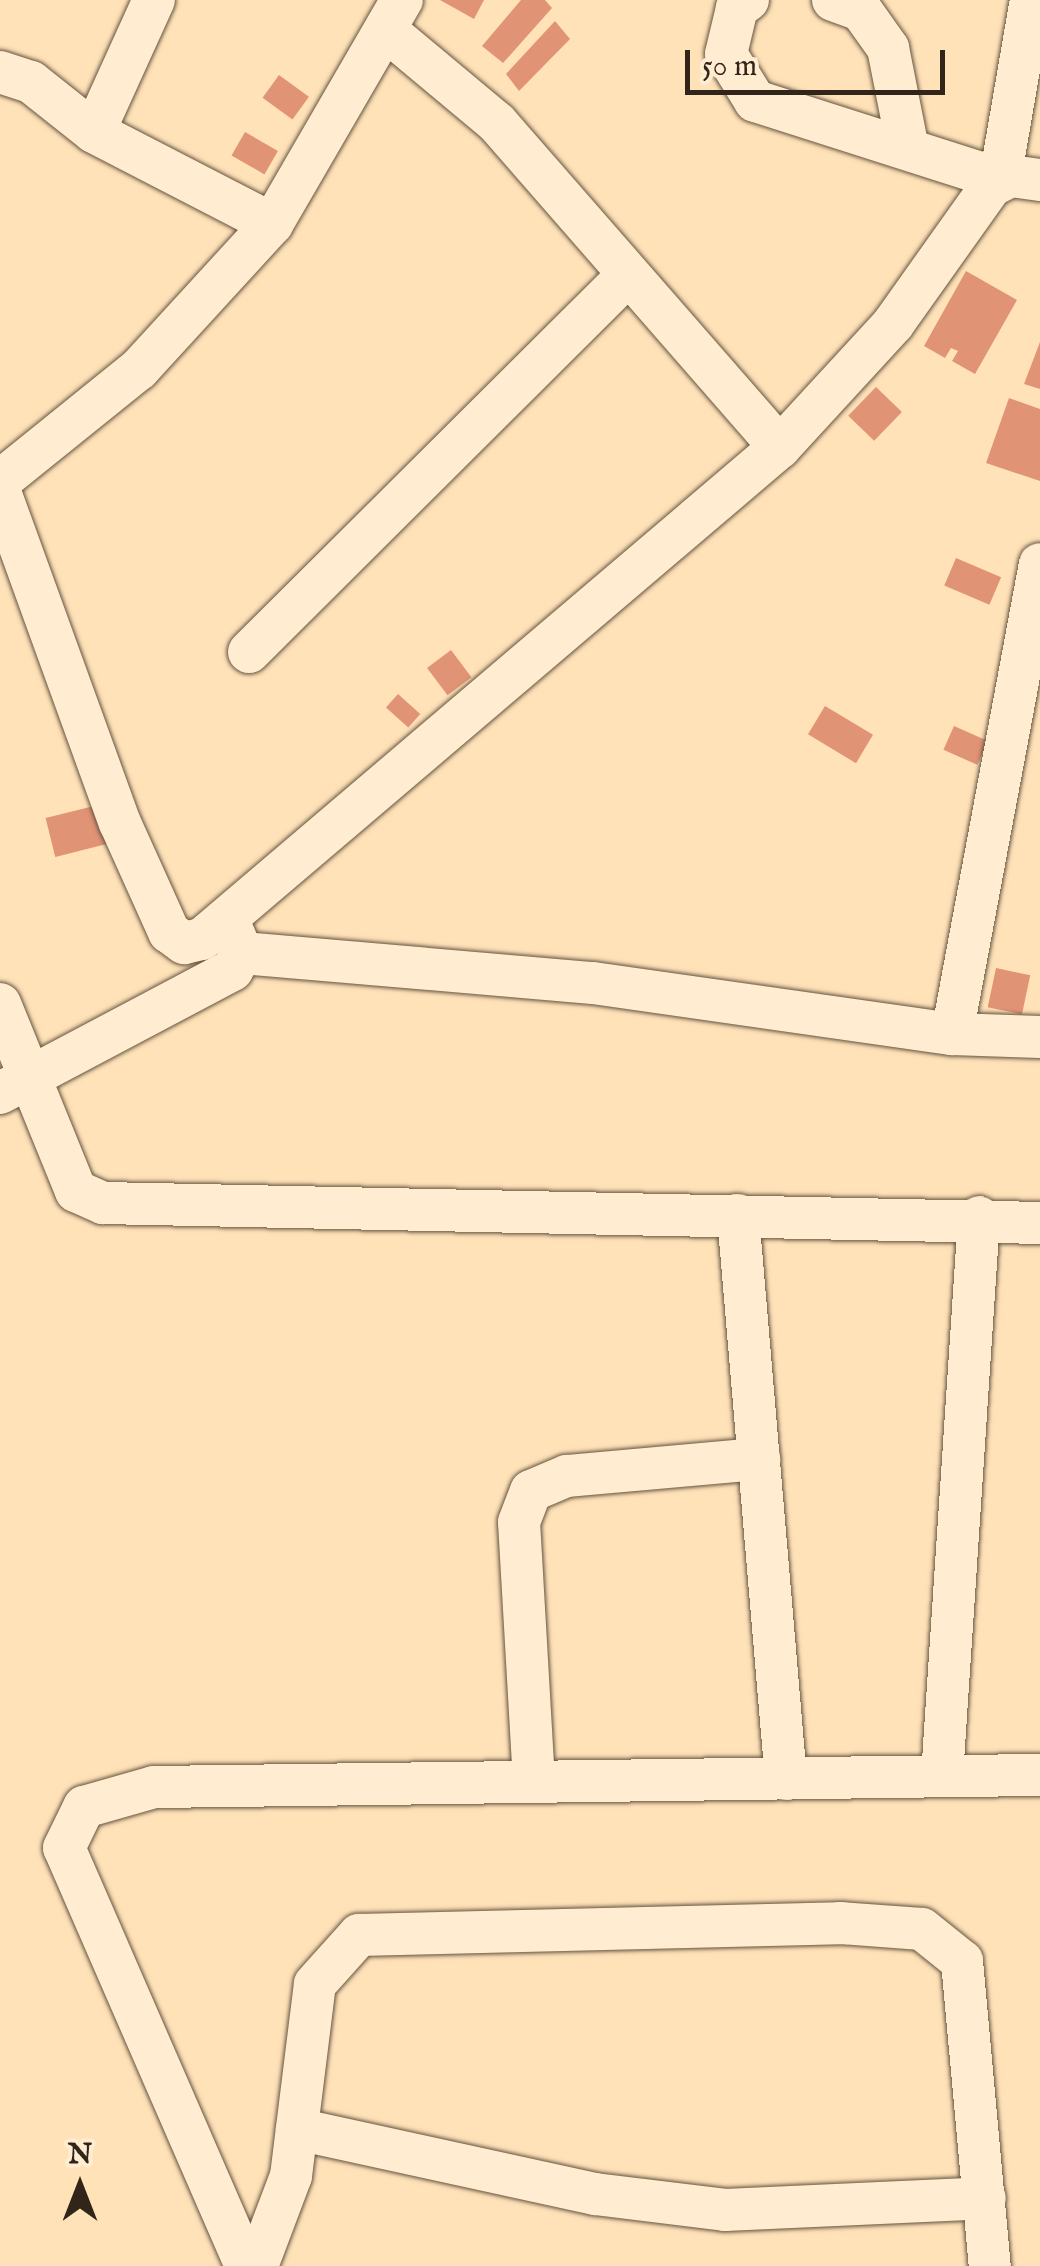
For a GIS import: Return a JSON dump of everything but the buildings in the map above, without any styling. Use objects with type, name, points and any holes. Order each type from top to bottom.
[{"type":"street","points":[[94,132],[154,0]]},
{"type":"street","points":[[748,0],[737,8],[726,54],[755,101],[908,150],[1020,180]]},
{"type":"street","points":[[833,0],[861,10],[888,48],[908,150]]},
{"type":"street","points":[[16,1084],[232,970],[234,934],[780,447],[1020,180],[1032,0]]},
{"type":"street","points":[[0,481],[139,369],[272,224],[394,15],[497,123],[780,447]]},
{"type":"street","points":[[0,72],[30,82],[94,132],[272,224]]},
{"type":"street","points":[[249,652],[628,275]]},
{"type":"street","points":[[0,492],[120,823],[169,932],[184,942],[234,934],[952,1034],[1040,1037]]},
{"type":"street","points":[[952,1034],[1040,564]]},
{"type":"street","points":[[0,1004],[16,1084],[76,1191],[103,1203],[979,1218],[1040,1223]]},
{"type":"street","points":[[738,1215],[786,1779]]},
{"type":"street","points":[[942,1776],[979,1218]]},
{"type":"street","points":[[534,1782],[519,1522],[531,1491],[567,1476],[758,1458]]},
{"type":"street","points":[[246,2266],[64,1848],[84,1808],[154,1788],[1040,1775]]},
{"type":"street","points":[[257,2266],[292,2176],[315,1984],[359,1935],[840,1924],[922,1929],[962,1961],[990,2266]]},
{"type":"street","points":[[298,2129],[595,2194],[725,2210],[985,2198]]}]
